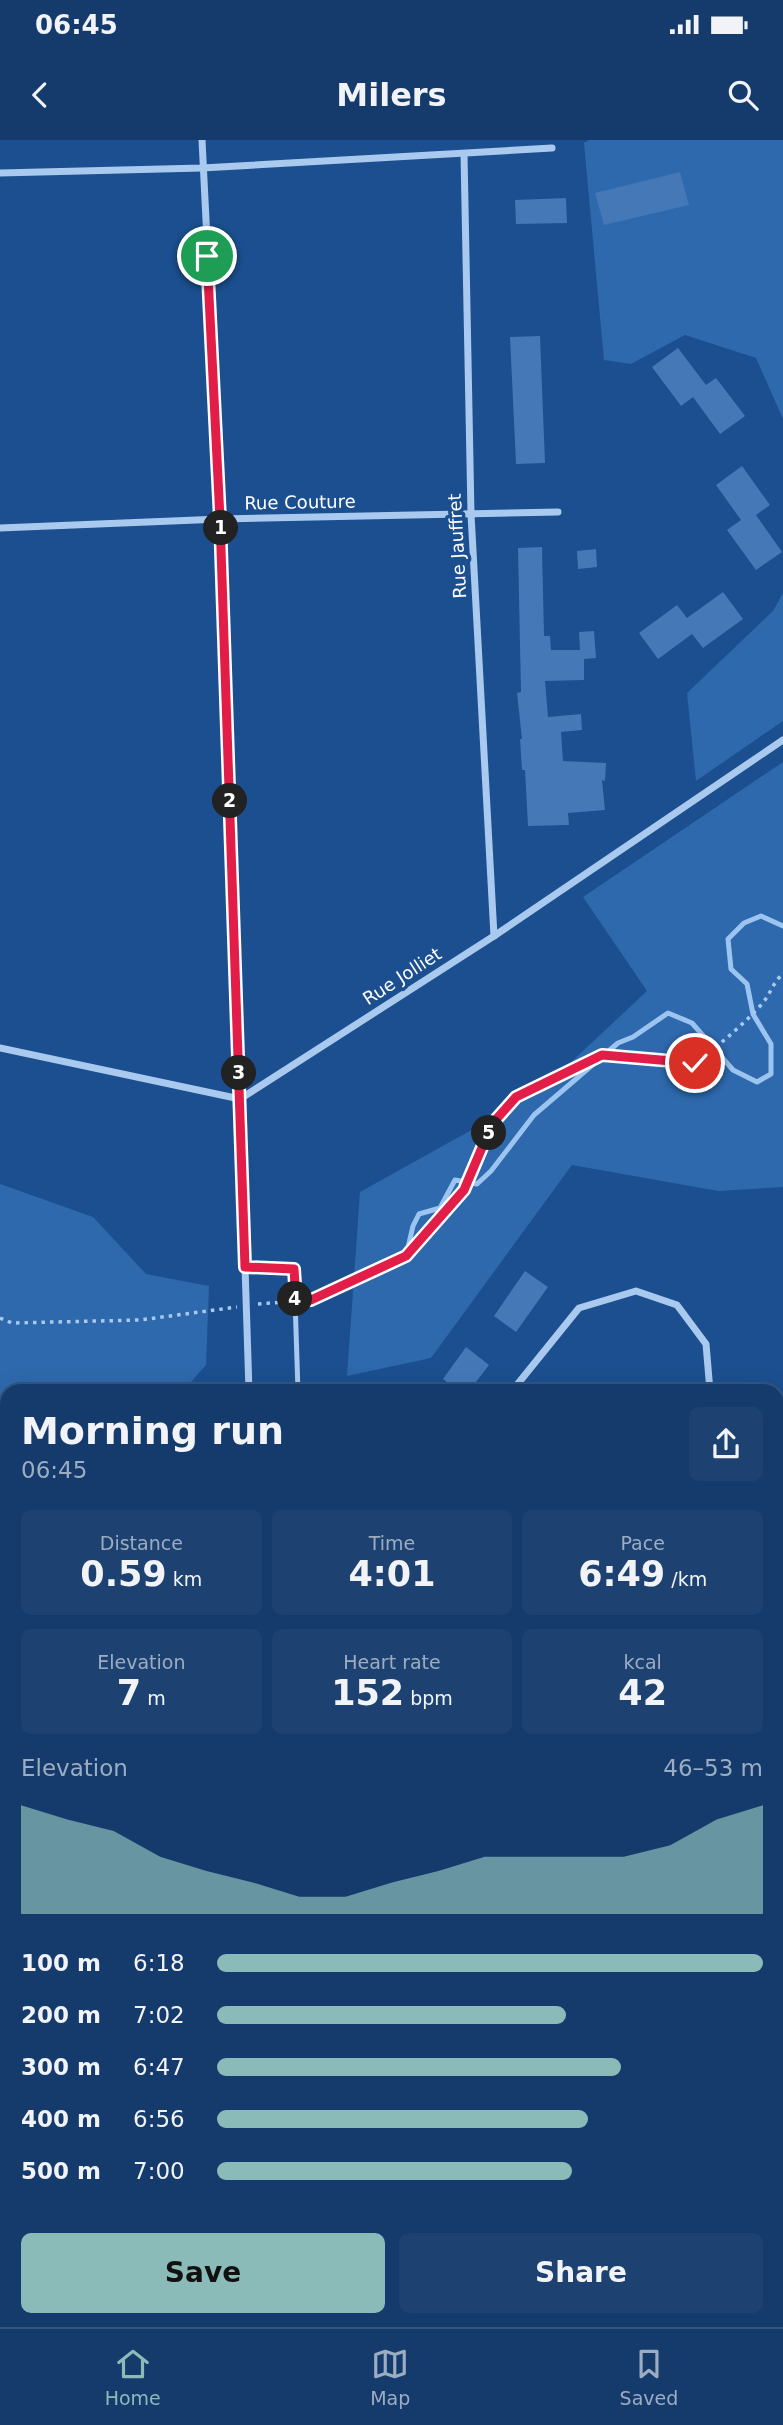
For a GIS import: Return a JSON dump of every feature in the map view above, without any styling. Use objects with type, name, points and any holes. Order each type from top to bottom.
[{"type":"street","points":[[202,140],[220,519],[249,1384]]},
{"type":"street","points":[[0,173],[202,168],[552,148]]},
{"type":"street","name":"Rue Jauffret","points":[[464,155],[471,514],[494,936]]},
{"type":"street","name":"Rue Couture","points":[[0,528],[220,519],[558,512]]},
{"type":"street","name":"Rue Jolliet","points":[[240,1099],[494,936],[783,740]]},
{"type":"street","points":[[0,1048],[240,1099]]},
{"type":"street","points":[[518,1384],[579,1308],[636,1291],[677,1305],[706,1344],[709,1384]]},
{"type":"lane","points":[[245,1267],[294,1269],[298,1384]]},
{"type":"path","points":[[0,1318],[12,1323],[140,1320],[246,1305],[311,1300],[406,1256],[464,1190],[492,1124],[516,1097],[602,1055],[695,1063],[742,1027],[768,998],[773,983],[783,974]]},
{"type":"shaded area","points":[[589,140],[783,140],[783,419],[756,358],[685,335],[631,364],[604,360],[584,143]]},
{"type":"shaded area","points":[[783,593],[783,721],[696,781],[687,693],[773,611]]},
{"type":"shaded area","points":[[783,762],[783,1187],[718,1191],[572,1165],[431,1358],[347,1376],[360,1192],[538,1093],[647,991],[583,897]]},
{"type":"shaded area","points":[[0,1184],[93,1217],[146,1274],[209,1286],[206,1365],[189,1384],[0,1384]]},
{"type":"building","points":[[680,172],[689,205],[604,225],[595,193]]},
{"type":"building","points":[[566,198],[567,223],[516,224],[515,200]]},
{"type":"building","points":[[540,336],[545,463],[516,464],[510,337]]},
{"type":"building","points":[[678,348],[706,385],[716,378],[745,416],[720,434],[693,397],[681,406],[652,367]]},
{"type":"building","points":[[742,466],[770,505],[756,515],[782,552],[756,570],[727,530],[741,520],[716,485]]},
{"type":"building","points":[[542,547],[544,636],[550,636],[551,650],[580,650],[579,632],[594,631],[596,658],[584,659],[584,680],[545,681],[548,717],[581,714],[582,730],[561,732],[563,761],[606,763],[605,781],[602,780],[605,810],[568,813],[569,825],[528,826],[517,693],[521,692],[518,548]]},
{"type":"building","points":[[596,549],[597,567],[578,569],[577,551]]},
{"type":"building","points":[[723,592],[743,619],[703,648],[692,634],[658,659],[639,633],[677,605],[687,618]]},
{"type":"building","points":[[525,1271],[548,1287],[516,1332],[494,1316]]},
{"type":"building","points":[[466,1347],[489,1365],[474,1384],[449,1384],[443,1379]]},
{"type":"waterway","points":[[406,1256],[413,1226],[419,1214],[440,1208],[455,1180],[477,1184],[491,1171],[534,1115],[618,1043],[633,1037],[668,1013],[692,1023],[733,1070],[757,1082],[771,1074],[771,1044],[753,1014],[747,984],[731,969],[728,939],[744,923],[761,916],[783,926]]},
{"type":"route","points":[[207,256],[220,519],[245,1267],[294,1269],[296,1301],[311,1300],[406,1256],[464,1190],[492,1124],[516,1097],[602,1055],[695,1063]]}]
